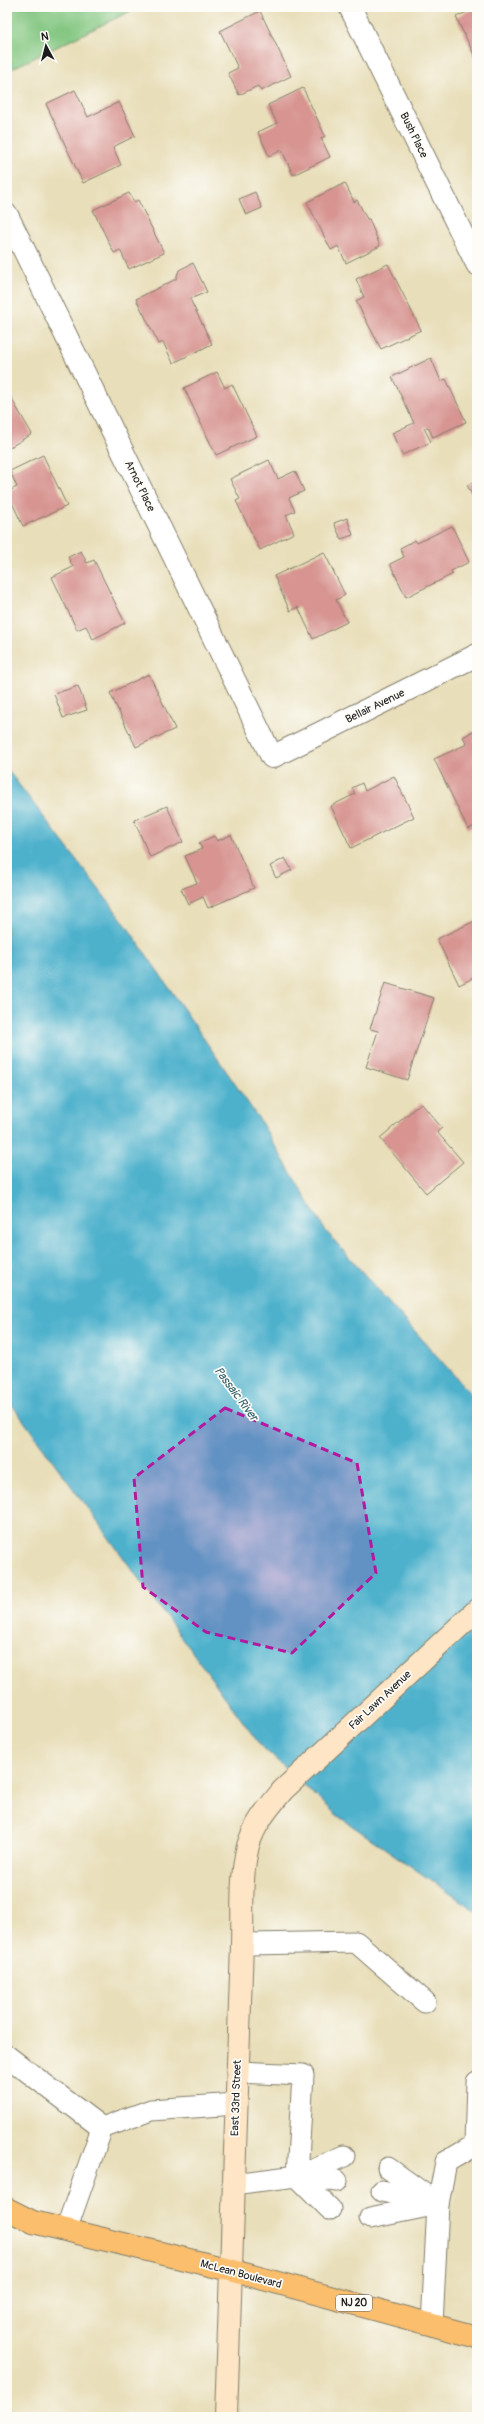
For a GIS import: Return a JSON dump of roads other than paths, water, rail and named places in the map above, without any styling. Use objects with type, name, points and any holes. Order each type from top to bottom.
[{"type":"main road","name":"Fair Lawn Avenue","points":[[283,1790],[477,1610]]},
{"type":"main road","name":"East 33rd Street","points":[[226,2417],[245,1868],[248,1846],[265,1812],[283,1790]]},
{"type":"main road","name":"McLean Boulevard","points":[[7,2209],[33,2222],[230,2270],[477,2336]]},
{"type":"main road","points":[[7,2218],[33,2222]]},
{"type":"street","name":"Bush Place","points":[[350,7],[477,264]]},
{"type":"street","name":"Arnot Place","points":[[7,215],[272,757]]},
{"type":"street","name":"Bellair Avenue","points":[[272,757],[477,655]]},
{"type":"lane","points":[[242,1944],[356,1942],[425,2002]]},
{"type":"lane","points":[[7,2056],[102,2128]]},
{"type":"lane","points":[[237,2072],[303,2075],[297,2176],[330,2210]]},
{"type":"lane","points":[[432,2325],[438,2204],[446,2162],[475,2145],[477,2082]]},
{"type":"lane","points":[[102,2128],[151,2110],[236,2104]]},
{"type":"lane","points":[[66,2230],[102,2128]]},
{"type":"lane","points":[[297,2176],[344,2156]]},
{"type":"lane","points":[[388,2168],[438,2204]]},
{"type":"lane","points":[[233,2184],[297,2176],[337,2181]]},
{"type":"lane","points":[[382,2191],[438,2204]]},
{"type":"lane","points":[[370,2218],[438,2204]]},
{"type":"water","name":"Passaic River","points":[[7,769],[124,922],[259,1119],[325,1230],[477,1401],[477,1912],[338,1816],[260,1745],[7,1398]]}]
